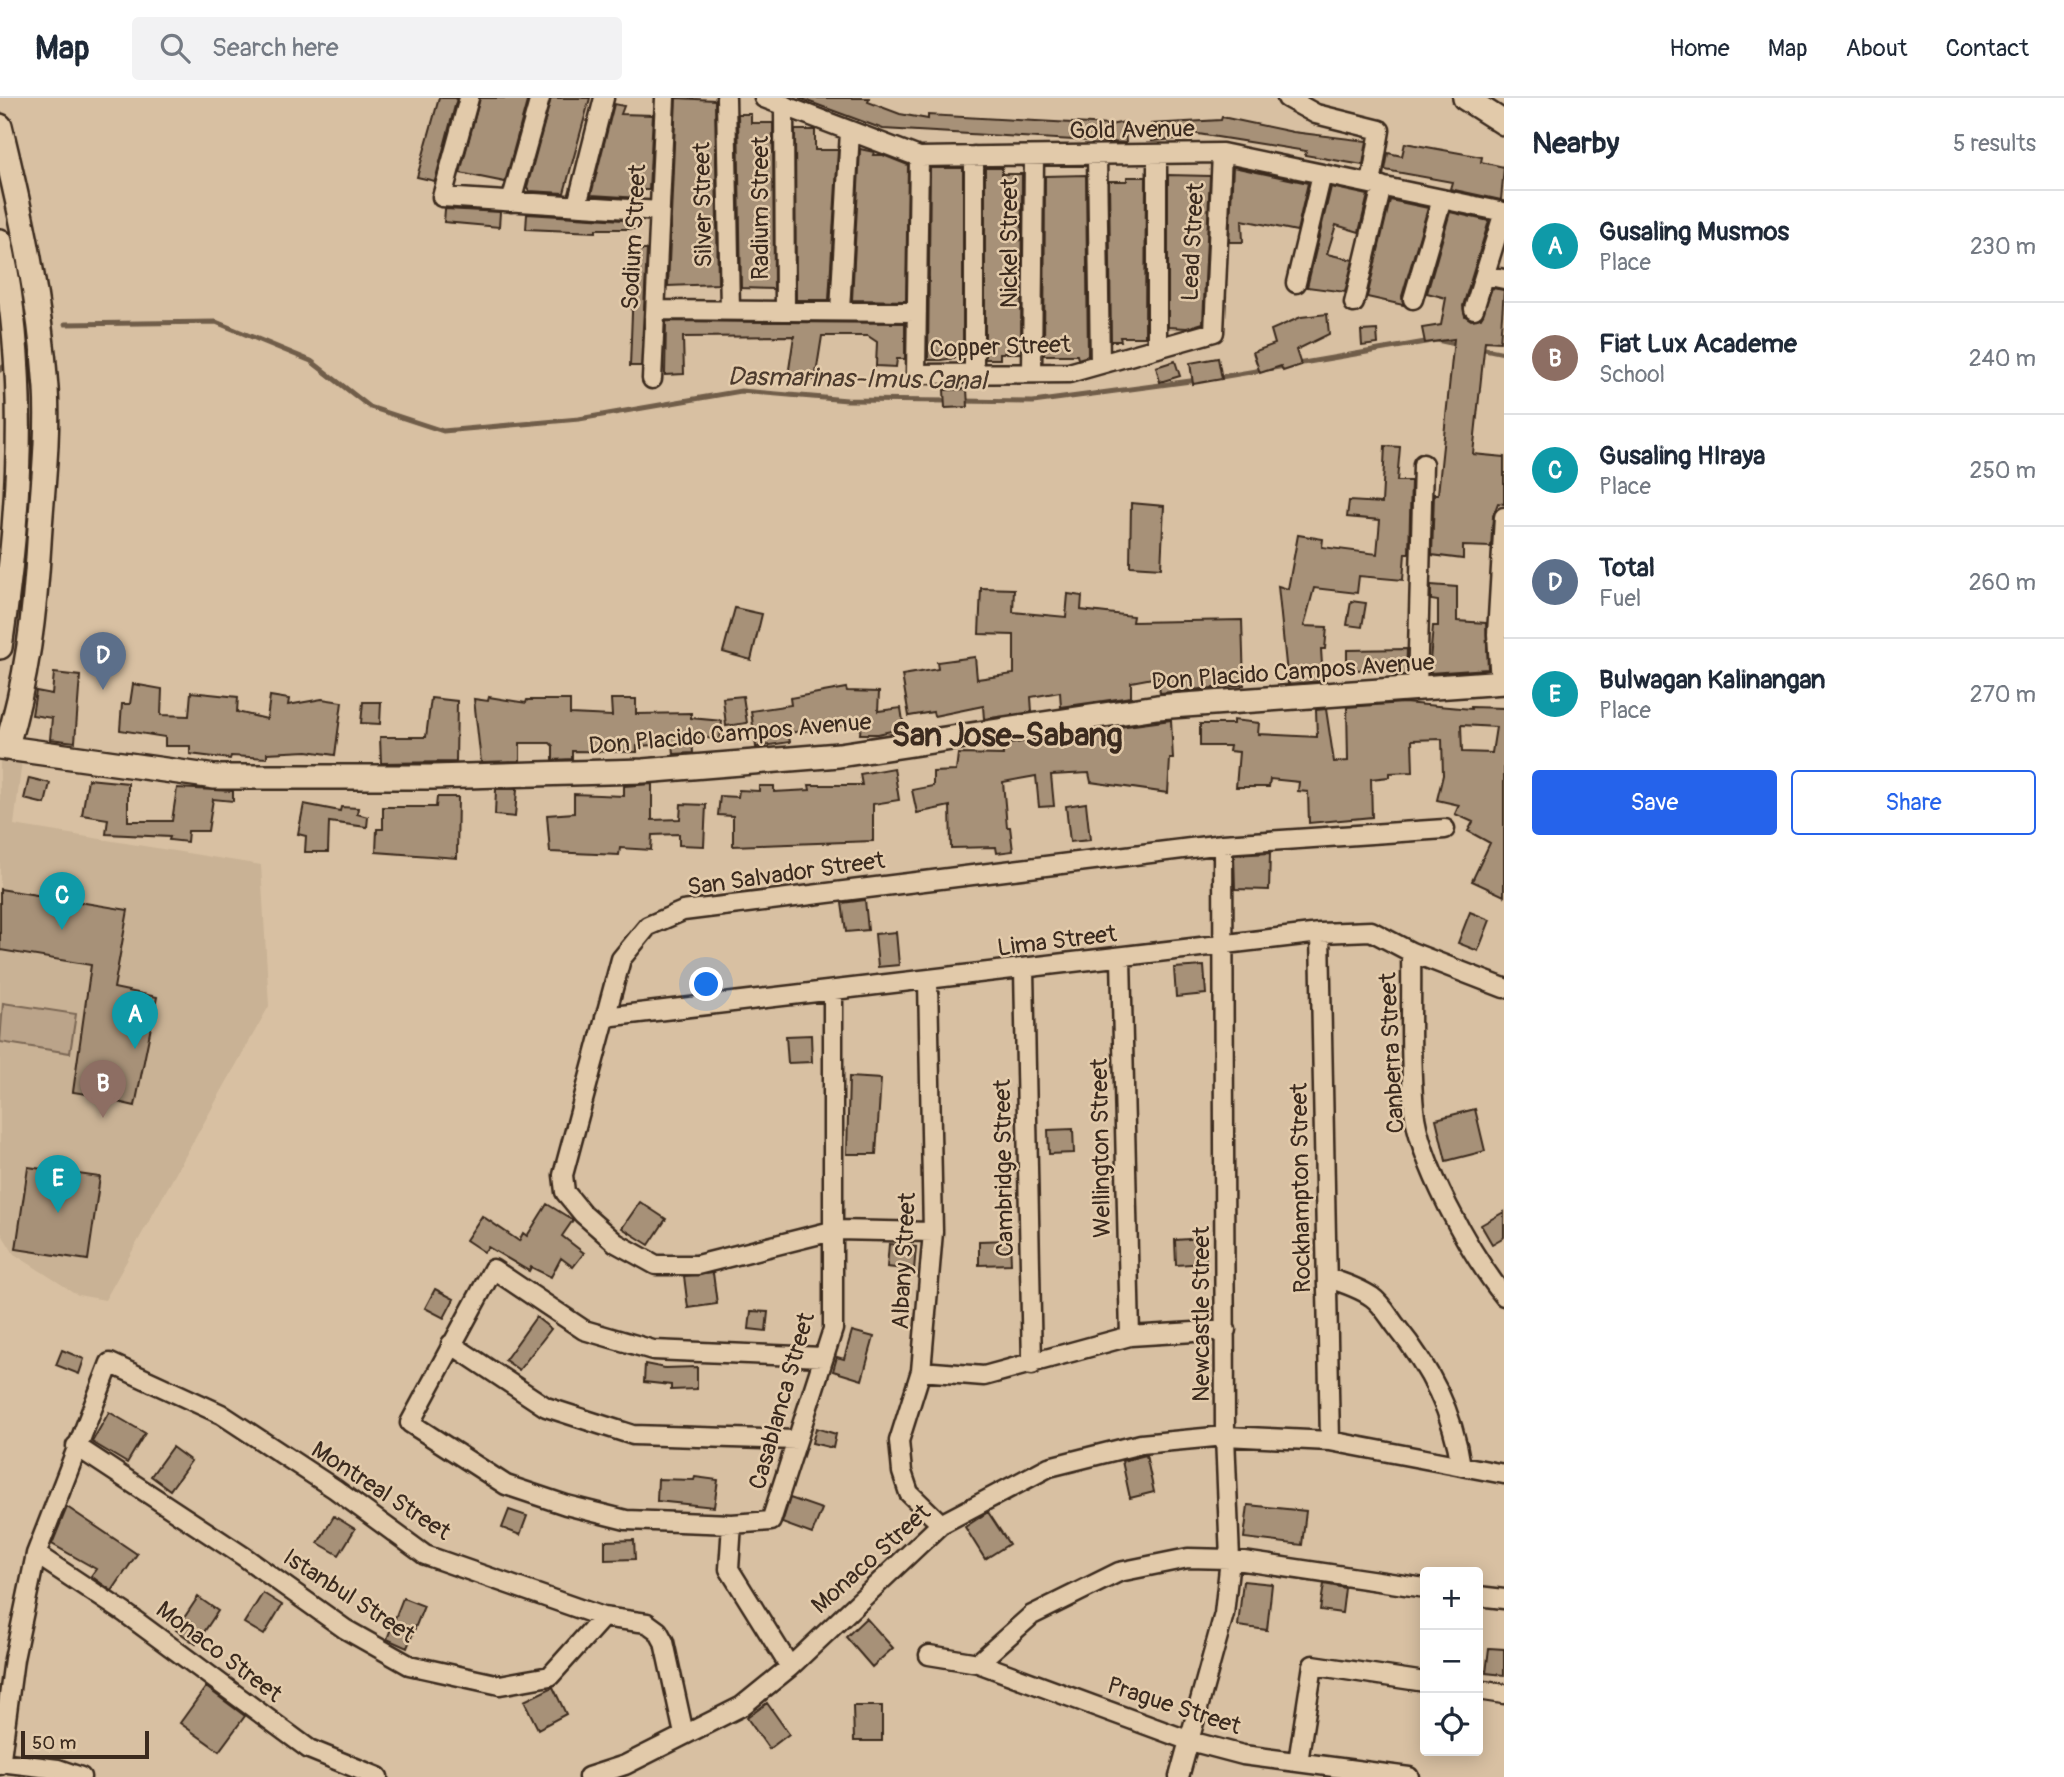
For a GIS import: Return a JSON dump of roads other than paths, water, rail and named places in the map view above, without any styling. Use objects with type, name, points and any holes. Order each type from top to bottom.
[{"type":"main road","points":[[1465,98],[1504,123]]},
{"type":"main road","points":[[0,125],[31,266],[44,368],[44,464],[37,568],[25,671],[3,747]]},
{"type":"main road","points":[[0,242],[16,371],[17,443],[12,537],[0,647]]},
{"type":"main road","points":[[16,371],[44,368]]},
{"type":"main road","name":"Don Placido Campos Avenue","points":[[3,747],[215,777],[433,777],[643,771],[839,755],[1157,707],[1502,682]]},
{"type":"street","points":[[469,98],[442,197],[660,211]]},
{"type":"street","points":[[511,202],[540,98]]},
{"type":"street","points":[[577,205],[604,98]]},
{"type":"street","name":"Sodium Street","points":[[652,379],[665,98]]},
{"type":"street","name":"Silver Street","points":[[726,98],[730,310]]},
{"type":"street","name":"Gold Avenue","points":[[764,98],[919,157],[1222,153],[1504,212]]},
{"type":"street","points":[[1287,98],[1316,114],[1380,130],[1376,185],[1353,303]]},
{"type":"street","name":"Radium Street","points":[[784,105],[785,311]]},
{"type":"street","points":[[840,311],[850,131]]},
{"type":"street","name":"Lead Street","points":[[1214,332],[1222,153]]},
{"type":"street","points":[[1157,154],[1157,348]]},
{"type":"street","points":[[1097,155],[1101,364]]},
{"type":"street","points":[[974,156],[974,373]]},
{"type":"street","name":"Nickel Street","points":[[1032,373],[1034,156]]},
{"type":"street","name":"Copper Street","points":[[919,157],[916,374],[1069,373],[1214,332]]},
{"type":"street","points":[[1296,283],[1322,174]]},
{"type":"street","points":[[1413,299],[1442,199]]},
{"type":"street","points":[[1474,309],[1504,212]]},
{"type":"street","points":[[1485,275],[1504,279]]},
{"type":"street","points":[[656,310],[917,312]]},
{"type":"street","points":[[1418,688],[1423,464]]},
{"type":"street","points":[[1502,682],[1497,634],[1504,517]]},
{"type":"street","name":"San Salvador Street","points":[[933,1232],[836,1230],[697,1265],[656,1265],[616,1243],[583,1214],[565,1192],[563,1175],[621,959],[648,926],[683,911],[1223,844],[1445,829]]},
{"type":"street","name":"Newcastle Street","points":[[1179,1777],[1224,1614],[1230,1559],[1225,1436],[1223,844]]},
{"type":"street","name":"Lima Street","points":[[605,1017],[1024,970],[1320,933],[1371,931],[1411,952],[1504,988]]},
{"type":"street","name":"Rockhampton Street","points":[[1320,933],[1330,1441]]},
{"type":"street","name":"Canberra Street","points":[[1411,952],[1414,1110],[1423,1151],[1444,1198],[1504,1297]]},
{"type":"street","name":"Wellington Street","points":[[1121,958],[1130,1336]]},
{"type":"street","name":"Cambridge Street","points":[[1024,970],[1032,1365]]},
{"type":"street","name":"Albany Street","points":[[928,981],[933,1232],[921,1371],[899,1441],[902,1472],[909,1493],[942,1524]]},
{"type":"street","name":"Casablanca Street","points":[[451,1344],[410,1423],[506,1485],[566,1505],[626,1520],[732,1524],[771,1521],[833,1329],[836,1230],[833,992]]},
{"type":"street","points":[[797,1440],[634,1435],[547,1407],[451,1344],[493,1269],[583,1330],[653,1350],[823,1357]]},
{"type":"street","points":[[1328,1278],[1375,1299],[1413,1348],[1447,1405],[1456,1433],[1461,1466]]},
{"type":"street","points":[[921,1371],[984,1376],[1130,1336],[1226,1329]]},
{"type":"street","name":"Montreal Street","points":[[76,1446],[110,1363],[221,1414],[335,1489],[425,1555],[603,1617],[647,1623],[658,1631],[664,1642],[684,1734]]},
{"type":"street","name":"Monaco Street","points":[[588,1777],[625,1765],[741,1706],[790,1667],[942,1524],[1049,1467],[1141,1444],[1225,1436],[1330,1441],[1504,1474]]},
{"type":"street","points":[[76,1446],[36,1554],[14,1659],[0,1763],[58,1769],[81,1777]]},
{"type":"street","name":"Istanbul Street","points":[[76,1446],[243,1556],[345,1629],[409,1665],[500,1685],[550,1676],[603,1617]]},
{"type":"street","points":[[732,1524],[729,1569],[790,1667]]},
{"type":"street","name":"Monaco Street","points":[[36,1554],[125,1613],[309,1749],[378,1777]]},
{"type":"street","points":[[978,1663],[1032,1615],[1119,1572],[1188,1558],[1230,1559],[1420,1587]]},
{"type":"street","points":[[1483,1596],[1504,1600]]},
{"type":"street","name":"Prague Street","points":[[929,1655],[978,1663],[1190,1741],[1243,1755],[1409,1777]]},
{"type":"street","points":[[1298,1762],[1313,1665],[1420,1681]]},
{"type":"street","points":[[1483,1691],[1504,1694]]},
{"type":"waterway","name":"Dasmarinas-Imus Canal","points":[[65,324],[216,322],[311,361],[370,407],[443,431],[579,419],[741,391],[847,400],[951,401]]},
{"type":"waterway","name":"Dasmarinas-Imus Canal","points":[[1215,378],[1437,340],[1460,345]]},
{"type":"waterway","name":"Dasmarinas-Imus Canal","points":[[1480,348],[1504,353]]},
{"type":"waterway","name":"Dasmarinas-Imus Canal","points":[[0,370],[3,367]]},
{"type":"waterway","name":"Dasmarinas-Imus Canal","points":[[961,401],[1033,402],[1198,380]]},
{"type":"place","name":"Total","points":[[103,690]]},
{"type":"place","name":"Gusaling HIraya","points":[[62,930]]},
{"type":"place","name":"Gusaling Musmos","points":[[135,1049]]},
{"type":"place","name":"Fiat Lux Academe","points":[[103,1118]]},
{"type":"place","name":"Bulwagan Kalinangan","points":[[58,1213]]},
{"type":"district","name":"San Jose-Sabang","points":[[1007,736]]}]
